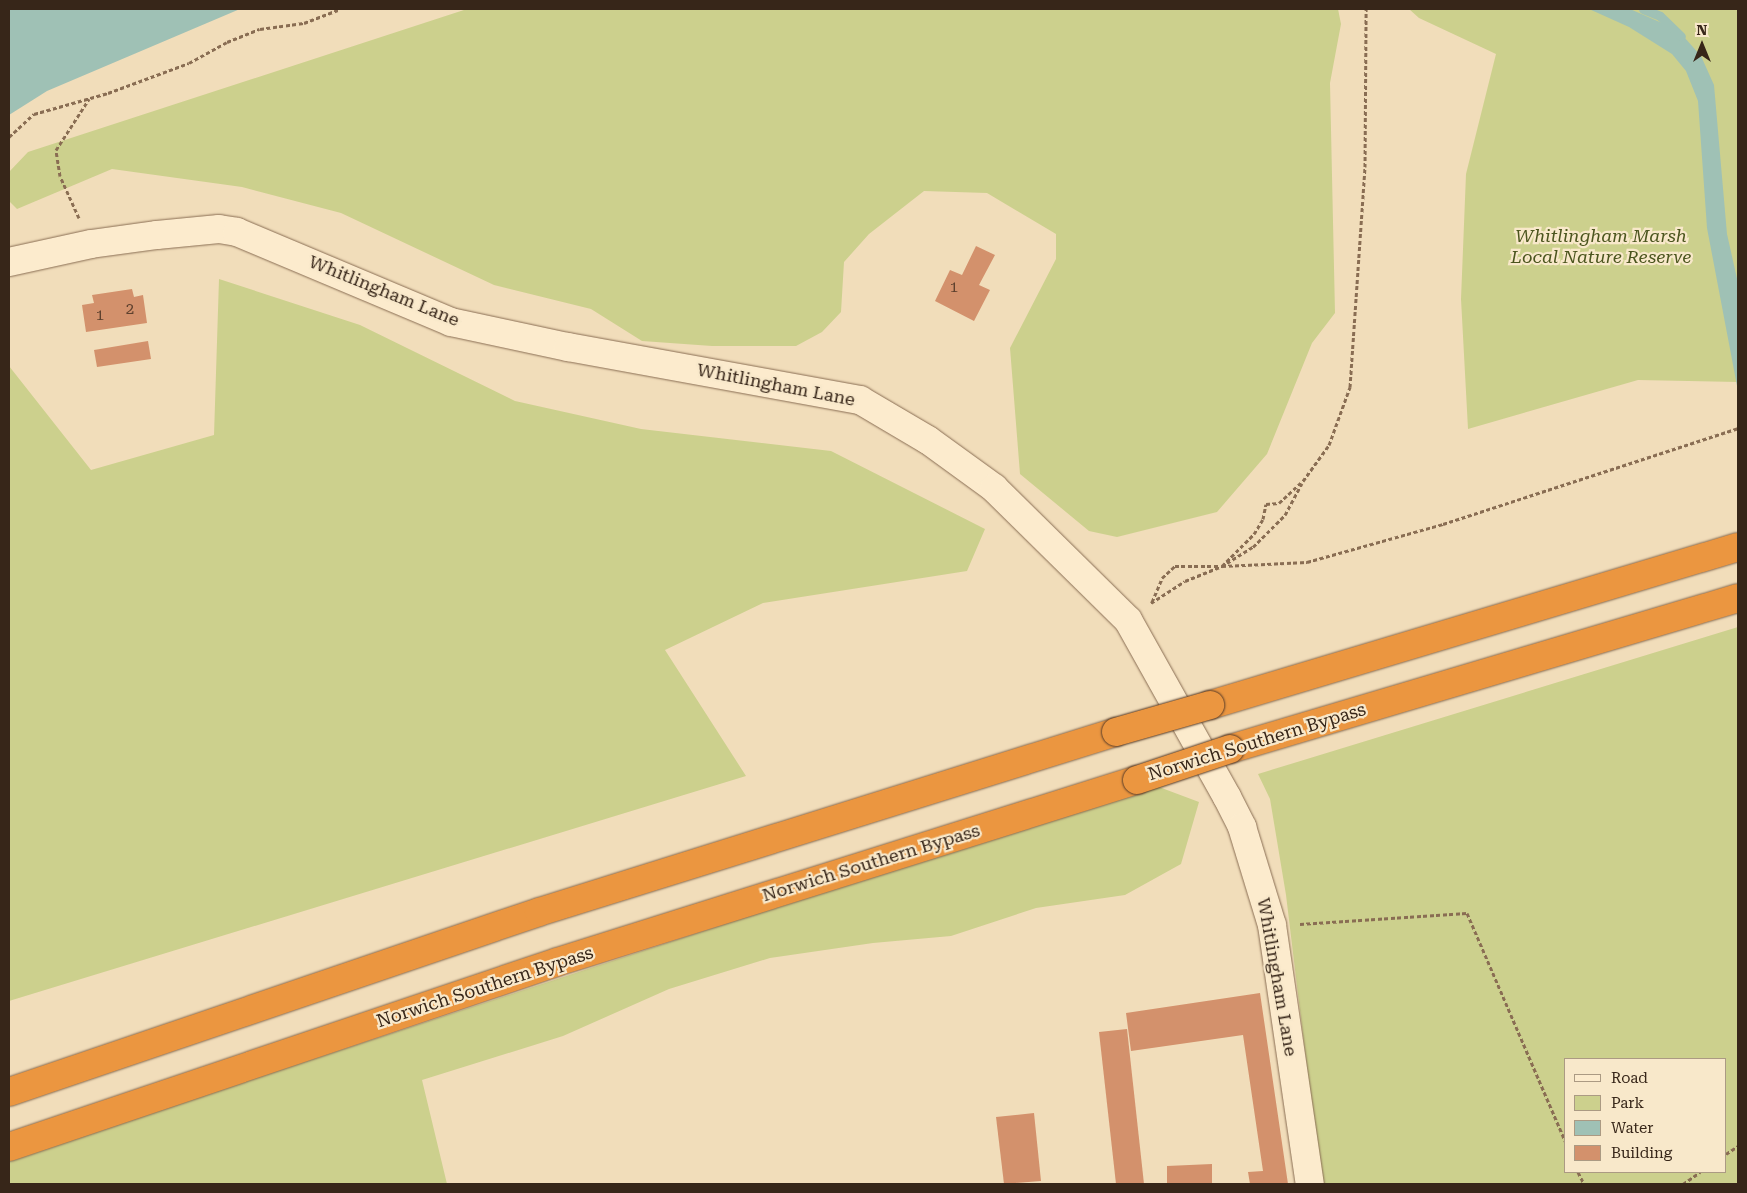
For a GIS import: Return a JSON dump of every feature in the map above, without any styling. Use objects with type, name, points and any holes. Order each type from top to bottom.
[{"type":"highway","points":[[9,1092],[530,915],[1116,732],[1738,546]]},
{"type":"highway","name":"Norwich Southern Bypass","points":[[9,1147],[557,962],[1230,749],[1738,598]]},
{"type":"street","name":"Whitlingham Lane","points":[[9,262],[92,244],[219,229],[237,232],[450,322],[586,350],[860,400],[928,440],[994,488],[1128,620],[1242,827],[1272,925],[1310,1184]]},
{"type":"path","points":[[9,137],[34,114],[90,98],[188,63],[227,42],[260,29],[304,23],[340,9]]},
{"type":"path","points":[[1128,620],[1185,581],[1222,566],[1253,547],[1285,515],[1303,481],[1329,445],[1350,388],[1365,167],[1366,9]]},
{"type":"path","points":[[90,98],[56,150],[60,176],[92,244]]},
{"type":"path","points":[[1152,603],[1162,578],[1175,566],[1307,562],[1444,524],[1738,428]]},
{"type":"path","points":[[1222,566],[1254,534],[1263,519],[1266,504],[1279,503],[1303,481]]},
{"type":"path","points":[[1272,925],[1467,913],[1564,1138]]},
{"type":"path","points":[[1727,1153],[1738,1146]]},
{"type":"path","points":[[1683,1184],[1699,1173]]},
{"type":"green space","points":[[467,9],[1338,9],[1341,24],[1330,83],[1335,313],[1312,343],[1267,454],[1217,512],[1117,537],[1089,531],[1020,474],[1010,348],[1056,259],[1056,234],[987,193],[924,191],[869,234],[844,262],[841,312],[822,332],[796,346],[712,346],[642,341],[591,309],[494,285],[341,213],[242,187],[112,169],[17,209],[9,201],[9,172],[28,152]]},
{"type":"green space","name":"Whitlingham Marsh Local Nature Reserve","points":[[1409,9],[1738,9],[1738,382],[1638,380],[1468,429],[1461,299],[1466,174],[1496,54],[1419,18]]},
{"type":"green space","points":[[219,279],[360,325],[515,401],[641,429],[831,451],[985,529],[967,571],[763,603],[665,650],[746,776],[9,1001],[9,366],[91,470],[214,435]]},
{"type":"green space","points":[[1738,627],[1738,1184],[1321,1184],[1286,895],[1270,799],[1258,774]]},
{"type":"green space","points":[[1151,784],[1199,802],[1181,864],[1125,895],[1036,908],[951,936],[873,943],[770,958],[669,989],[563,1036],[422,1080],[447,1184],[9,1184],[9,1159]]},
{"type":"water","points":[[9,9],[240,9],[47,91],[9,115]]},
{"type":"water","points":[[1589,9],[1630,9],[1671,27],[1684,37],[1701,56],[1714,85],[1727,234],[1738,283],[1738,391],[1707,228],[1698,101],[1686,71],[1672,54],[1629,27]]},
{"type":"building","points":[[976,246],[995,255],[979,285],[990,290],[974,321],[935,301],[950,270],[962,275]]},
{"type":"building","points":[[132,289],[134,297],[143,295],[147,323],[86,332],[82,305],[94,303],[92,295]]},
{"type":"building","points":[[148,341],[151,359],[97,367],[94,350]]},
{"type":"building","points":[[1260,993],[1288,1184],[1250,1184],[1248,1172],[1263,1171],[1243,1035],[1131,1051],[1126,1013]]},
{"type":"building","points":[[1127,1029],[1144,1184],[1116,1184],[1099,1032]]},
{"type":"building","points":[[1034,1113],[1041,1181],[1004,1184],[996,1117]]},
{"type":"building","points":[[1212,1164],[1212,1184],[1167,1184],[1167,1166]]},
{"type":"waterway","points":[[1643,9],[1660,16],[1681,36]]}]
